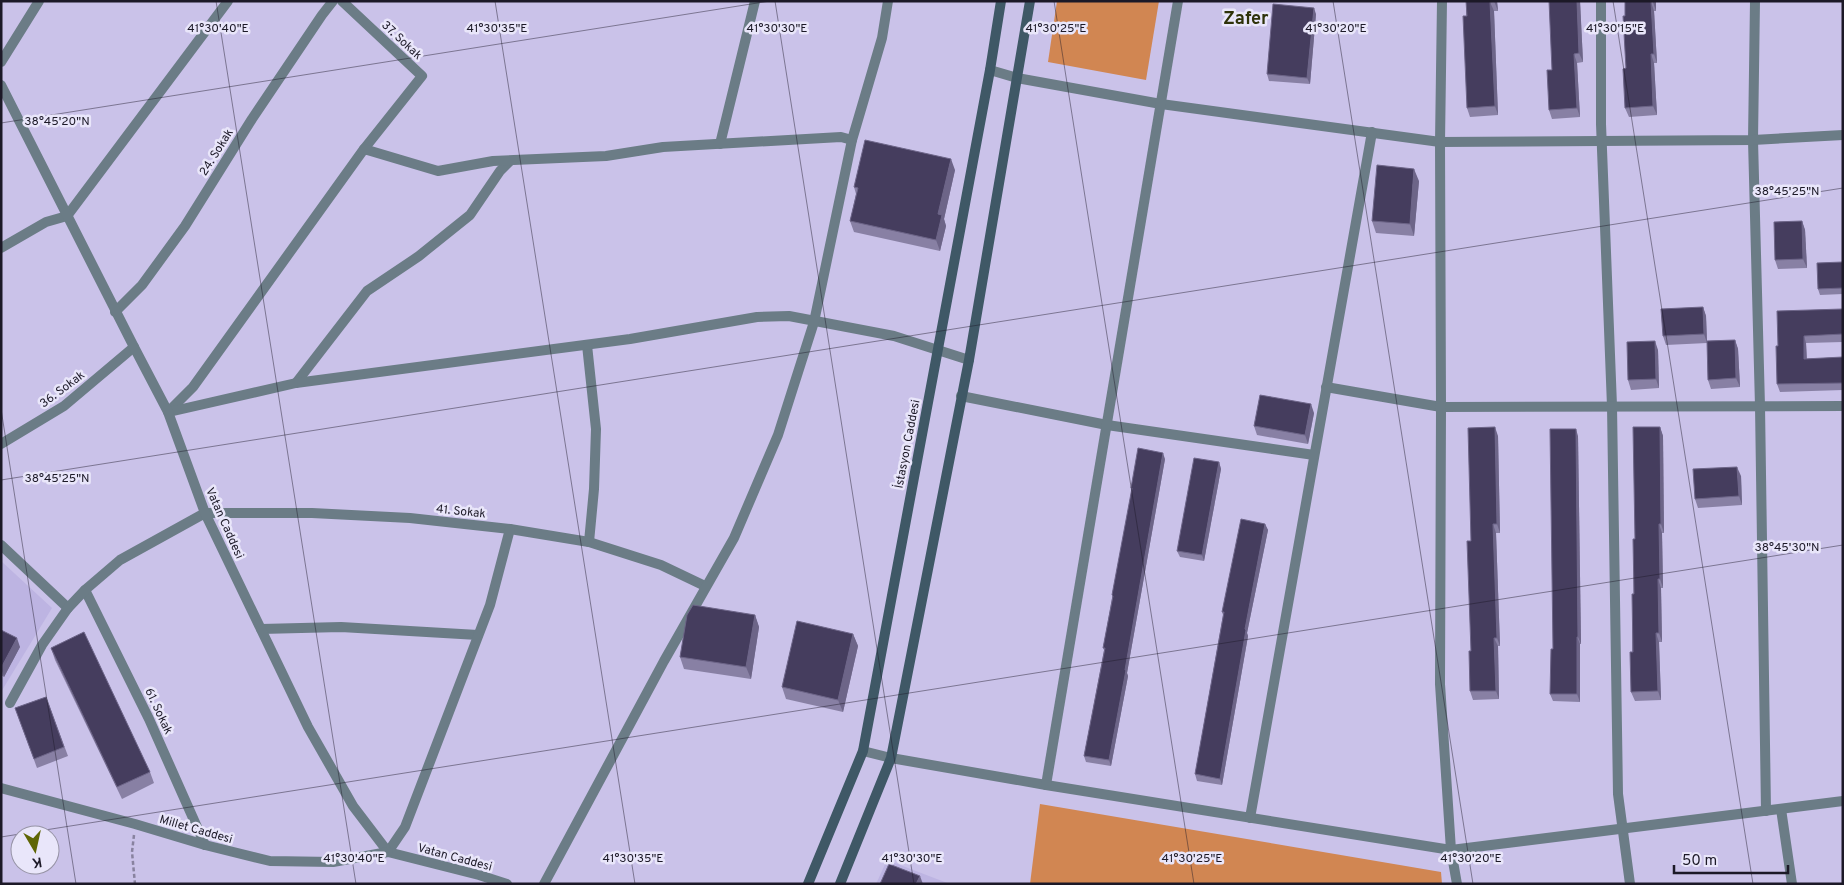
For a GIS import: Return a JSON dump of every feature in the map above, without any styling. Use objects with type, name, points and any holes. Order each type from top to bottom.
[{"type":"main road","name":"İstasyon Caddesi","points":[[808,884],[863,751],[990,70],[1001,1]]},
{"type":"main road","points":[[840,884],[891,758],[969,360],[1030,1]]},
{"type":"street","points":[[1,62],[39,1]]},
{"type":"street","points":[[1,248],[46,222],[67,216],[228,1]]},
{"type":"street","name":"24. Sokak","points":[[116,312],[142,285],[185,226],[252,119],[333,1]]},
{"type":"street","name":"37. Sokak","points":[[342,1],[422,76],[364,149]]},
{"type":"street","points":[[720,144],[754,1]]},
{"type":"street","points":[[544,884],[705,586],[734,538],[778,435],[814,322],[852,140],[882,38],[888,1]]},
{"type":"street","points":[[1046,785],[1178,1]]},
{"type":"street","points":[[1442,1],[1440,142],[1440,684],[1451,850],[1457,884]]},
{"type":"street","points":[[1601,1],[1602,141],[1612,406],[1618,794],[1630,884]]},
{"type":"street","points":[[1755,1],[1753,140],[1760,406],[1766,811]]},
{"type":"street","points":[[990,70],[1017,78],[1161,104],[1440,142],[1753,140],[1843,135]]},
{"type":"street","name":"Vatan Caddesi","points":[[1,85],[168,412],[205,513],[308,728],[353,806],[388,852],[507,884]]},
{"type":"street","points":[[1250,818],[1372,132]]},
{"type":"street","points":[[168,412],[193,387],[364,149],[438,171],[493,161],[606,156],[663,148],[841,137],[852,140]]},
{"type":"street","points":[[296,383],[367,291],[420,256],[470,214],[500,171],[510,161]]},
{"type":"street","points":[[168,412],[296,383],[630,339],[757,316],[789,316],[894,336],[969,360]]},
{"type":"street","points":[[587,345],[596,429],[594,489],[589,542]]},
{"type":"street","name":"36. Sokak","points":[[3,439],[64,406],[134,347]]},
{"type":"street","points":[[1326,387],[1441,407],[1843,406]]},
{"type":"street","points":[[961,396],[1107,425],[1314,455]]},
{"type":"street","points":[[10,703],[42,645],[68,608],[85,590],[120,560],[205,513]]},
{"type":"street","name":"41. Sokak","points":[[205,513],[312,513],[410,518],[510,529],[589,542],[661,565],[705,586]]},
{"type":"street","points":[[388,852],[405,827],[490,605],[510,529]]},
{"type":"street","points":[[1,545],[68,608]]},
{"type":"street","name":"61. Sokak","points":[[85,590],[149,719],[206,845]]},
{"type":"street","points":[[261,629],[341,627],[478,635]]},
{"type":"street","points":[[863,751],[891,758],[1046,785],[1451,850],[1843,801]]},
{"type":"street","name":"Millet Caddesi","points":[[1,788],[270,862],[334,862],[388,852]]},
{"type":"street","points":[[1781,809],[1792,884]]},
{"type":"path","points":[[135,824],[132,852],[135,884]]},
{"type":"shaded area","points":[[1057,1],[1159,1],[1146,80],[1048,62]]},
{"type":"shaded area","points":[[1,561],[52,608],[1,692]]},
{"type":"shaded area","points":[[1040,804],[1441,872],[1442,884],[1030,884]]},
{"type":"shaded area","points":[[887,860],[950,884],[876,884]]},
{"type":"building","points":[[1466,1],[1494,1],[1490,2],[1495,106],[1467,108],[1463,16],[1467,16]]},
{"type":"building","points":[[1549,1],[1577,1],[1579,53],[1574,54],[1577,108],[1549,110],[1547,70],[1552,70]]},
{"type":"building","points":[[1625,1],[1653,1],[1651,2],[1654,54],[1651,54],[1653,106],[1625,108],[1623,69],[1626,68],[1623,16],[1625,16]]},
{"type":"building","points":[[1273,4],[1314,8],[1307,78],[1267,74]]},
{"type":"building","points":[[865,140],[951,159],[938,214],[942,215],[936,240],[850,221],[858,188],[854,187]]},
{"type":"building","points":[[1377,165],[1414,169],[1410,224],[1372,221]]},
{"type":"building","points":[[1802,221],[1803,259],[1775,260],[1774,222]]},
{"type":"building","points":[[1843,262],[1843,288],[1818,289],[1817,263]]},
{"type":"building","points":[[1703,307],[1704,334],[1663,336],[1661,309]]},
{"type":"building","points":[[1843,309],[1843,334],[1804,336],[1804,359],[1843,357],[1843,383],[1777,384],[1777,311]]},
{"type":"building","points":[[1735,340],[1736,378],[1708,380],[1707,341]]},
{"type":"building","points":[[1655,341],[1656,379],[1628,380],[1627,342]]},
{"type":"building","points":[[1260,395],[1311,404],[1305,435],[1254,426]]},
{"type":"building","points":[[1495,427],[1497,524],[1493,524],[1497,638],[1494,638],[1496,691],[1470,691],[1469,651],[1471,651],[1467,541],[1471,541],[1468,428]]},
{"type":"building","points":[[1633,427],[1660,427],[1659,633],[1656,633],[1658,691],[1631,692],[1630,652],[1633,652],[1632,594],[1634,594],[1633,539],[1635,539]]},
{"type":"building","points":[[1550,429],[1576,429],[1577,694],[1550,694],[1551,649],[1553,649]]},
{"type":"building","points":[[1138,448],[1163,453],[1109,760],[1084,756],[1105,648],[1103,648]]},
{"type":"building","points":[[1194,458],[1219,462],[1202,555],[1177,551]]},
{"type":"building","points":[[1737,467],[1739,496],[1695,499],[1693,469]]},
{"type":"building","points":[[1241,519],[1265,524],[1220,779],[1195,774],[1224,612],[1222,612]]},
{"type":"building","points":[[693,605],[755,615],[746,667],[680,657],[687,615]]},
{"type":"building","points":[[797,621],[853,634],[838,700],[782,687]]},
{"type":"building","points":[[1,630],[17,638],[1,668]]},
{"type":"building","points":[[84,632],[150,772],[117,787],[51,648]]},
{"type":"building","points":[[46,697],[64,747],[34,759],[15,708]]},
{"type":"building","points":[[889,864],[920,876],[916,884],[880,884]]},
{"type":"district","name":"Zafer","points":[[1246,18]]}]
